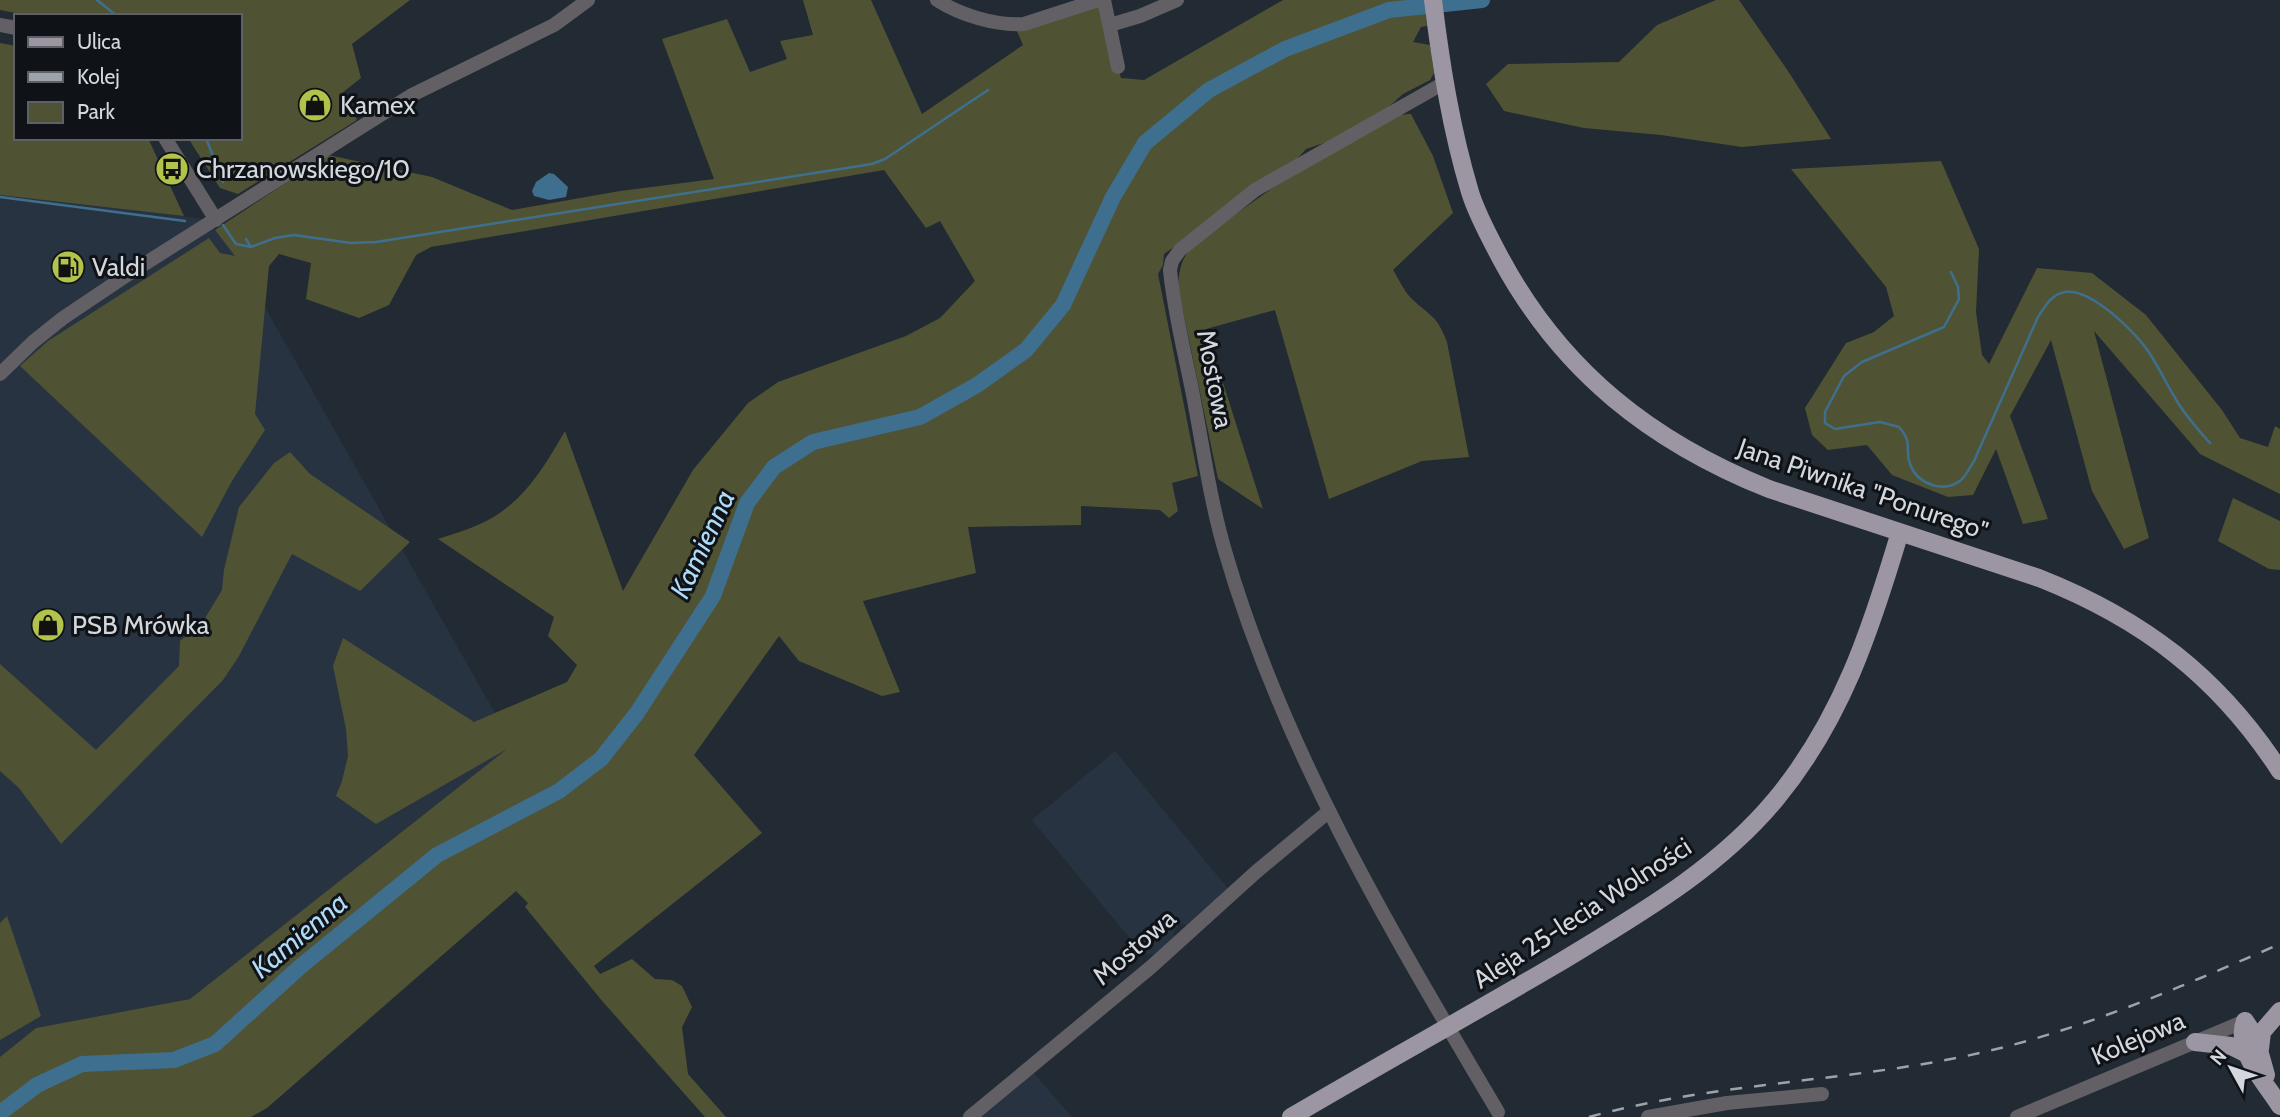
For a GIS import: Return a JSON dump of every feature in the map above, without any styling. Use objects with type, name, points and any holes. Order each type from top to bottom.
[{"type":"main road","name":"Jana Piwnika \"Ponurego\"","points":[[1433,0],[1444,83],[1471,195],[1513,281],[1552,336],[1588,375],[1633,415],[1707,462],[1769,489],[2039,578],[2120,615],[2160,641],[2208,682],[2250,729],[2280,771]]},
{"type":"main road","name":"Aleja 25-lecia Wolności","points":[[1291,1117],[1634,918],[1690,881],[1746,832],[1776,799],[1824,729],[1848,684],[1875,616],[1900,532]]},
{"type":"main road","name":"Kolejowa","points":[[2245,1021],[2280,1010]]},
{"type":"main road","points":[[2253,1051],[2262,1032],[2280,1010]]},
{"type":"main road","points":[[2245,1021],[2242,1039],[2253,1051],[2276,1099]]},
{"type":"main road","points":[[2195,1042],[2253,1051]]},
{"type":"street","points":[[0,374],[63,318],[127,275],[412,95],[554,25],[588,0]]},
{"type":"street","points":[[937,0],[987,20],[1014,24],[1024,24],[1101,0],[1110,25],[1118,68]]},
{"type":"street","points":[[1110,25],[1177,0]]},
{"type":"street","name":"Mostowa","points":[[1444,83],[1255,190],[1180,250],[1172,261],[1170,270],[1214,508],[1224,548],[1255,639],[1328,812],[1498,1112]]},
{"type":"street","points":[[166,140],[216,220]]},
{"type":"street","name":"Mostowa","points":[[970,1117],[1151,967],[1256,872],[1328,812]]},
{"type":"street","name":"Kolejowa","points":[[2017,1117],[2245,1021]]},
{"type":"street","points":[[1647,1117],[1727,1102],[1822,1094]]},
{"type":"shaded area","points":[[0,191],[203,219],[215,230],[236,256],[513,745],[190,999],[36,1028],[0,1057]]},
{"type":"shaded area","points":[[1115,751],[1229,890],[1187,925],[1180,924],[1173,933],[1175,938],[1156,955],[1142,953],[1032,820]]},
{"type":"shaded area","points":[[1033,1072],[1072,1117],[980,1117]]},
{"type":"green space","points":[[0,0],[410,0],[352,44],[361,78],[342,93],[357,120],[238,194],[220,188],[189,140],[242,140],[242,14],[21,14],[0,10]]},
{"type":"green space","points":[[803,0],[871,0],[922,114],[1023,45],[1014,24],[1098,0],[1121,78],[1144,80],[1283,0],[1424,0],[1427,26],[1421,27],[1413,42],[1430,45],[1434,73],[1430,80],[1403,94],[1384,111],[1333,140],[1306,149],[1295,161],[1164,254],[1163,265],[1158,274],[1198,476],[1172,483],[1178,511],[1169,518],[1160,510],[1081,506],[1081,525],[968,527],[976,573],[863,601],[900,692],[882,696],[799,661],[779,636],[694,755],[762,833],[594,966],[600,974],[632,959],[655,979],[672,980],[682,986],[692,1007],[682,1027],[688,1074],[726,1117],[705,1117],[603,1002],[525,907],[528,903],[516,891],[267,1108],[251,1117],[0,1117],[0,1057],[36,1028],[190,999],[507,749],[376,824],[336,796],[348,756],[346,729],[333,666],[343,638],[474,722],[567,682],[577,665],[548,636],[554,617],[438,539],[480,524],[508,507],[540,472],[565,431],[623,591],[693,470],[748,403],[778,382],[906,336],[940,318],[975,281],[940,221],[926,228],[884,170],[431,247],[416,255],[389,305],[359,318],[306,299],[311,263],[279,254],[269,266],[255,414],[265,430],[232,481],[202,537],[20,366],[48,341],[209,238],[220,253],[235,256],[215,230],[328,155],[432,177],[512,210],[620,191],[714,179],[662,39],[727,19],[750,72],[787,59],[780,41],[813,35]]},
{"type":"green space","points":[[1716,0],[1739,0],[1831,139],[1742,147],[1661,135],[1584,128],[1504,111],[1486,84],[1508,64],[1619,62],[1657,25]]},
{"type":"green space","points":[[0,43],[14,46],[14,140],[149,140],[184,216],[0,195]]},
{"type":"green space","points":[[1411,114],[1433,156],[1453,213],[1393,270],[1409,296],[1440,326],[1447,342],[1469,457],[1422,461],[1329,499],[1275,310],[1206,329],[1263,509],[1218,479],[1178,287],[1183,261],[1199,240],[1274,187],[1398,115]]},
{"type":"green space","points":[[1941,161],[1979,249],[1976,312],[1982,355],[1989,364],[2037,268],[2092,273],[2146,315],[2222,410],[2240,438],[2268,447],[2275,426],[2280,429],[2280,494],[2200,454],[2094,331],[2149,538],[2124,549],[2092,491],[2051,340],[2010,416],[2048,519],[2023,524],[1996,449],[1973,495],[1948,497],[1892,475],[1867,445],[1828,450],[1812,435],[1805,408],[1846,343],[1874,332],[1894,316],[1886,287],[1791,169]]},
{"type":"green space","points":[[290,452],[310,474],[410,542],[360,591],[292,554],[239,656],[223,680],[61,844],[19,788],[0,771],[0,664],[96,750],[179,666],[180,641],[204,620],[222,590],[239,507],[274,463]]},
{"type":"green space","points":[[2233,498],[2280,521],[2280,570],[2269,569],[2218,541]]},
{"type":"green space","points":[[7,916],[41,1016],[0,1040],[0,923]]},
{"type":"water","points":[[549,173],[554,174],[568,187],[566,197],[549,200],[534,196],[532,191],[536,182]]},
{"type":"waterway","points":[[97,0],[114,14]]},
{"type":"waterway","name":"Kamienna","points":[[0,1113],[37,1085],[82,1064],[174,1060],[215,1044],[301,966],[437,855],[559,791],[601,759],[637,713],[713,596],[747,503],[774,467],[813,442],[920,417],[977,385],[1026,350],[1063,305],[1113,197],[1145,143],[1209,90],[1285,49],[1389,10],[1482,0]]},
{"type":"waterway","points":[[246,239],[251,247],[275,238],[294,235],[351,243],[376,242],[872,164],[885,159],[988,90]]},
{"type":"waterway","points":[[207,140],[223,182]]},
{"type":"waterway","points":[[0,197],[185,221]]},
{"type":"waterway","points":[[223,225],[236,244],[251,247]]},
{"type":"waterway","points":[[1951,272],[1958,287],[1959,299],[1944,327],[1862,362],[1844,376],[1825,412],[1825,423],[1835,429],[1880,422],[1899,427],[1906,438],[1908,459],[1919,477],[1932,485],[1954,484],[1963,478],[1974,461],[2038,317],[2053,298],[2065,292],[2076,293],[2100,304],[2135,335],[2150,354],[2180,406],[2210,443]]},
{"type":"railway","points":[[1589,1117],[1683,1097],[1919,1065],[2007,1046],[2126,1008],[2280,944]]},
{"type":"place","name":"Kamex","points":[[315,105]]},
{"type":"place","name":"Chrzanowskiego/10","points":[[172,169]]},
{"type":"place","name":"Valdi","points":[[68,267]]},
{"type":"place","name":"PSB Mrówka","points":[[48,625]]}]
